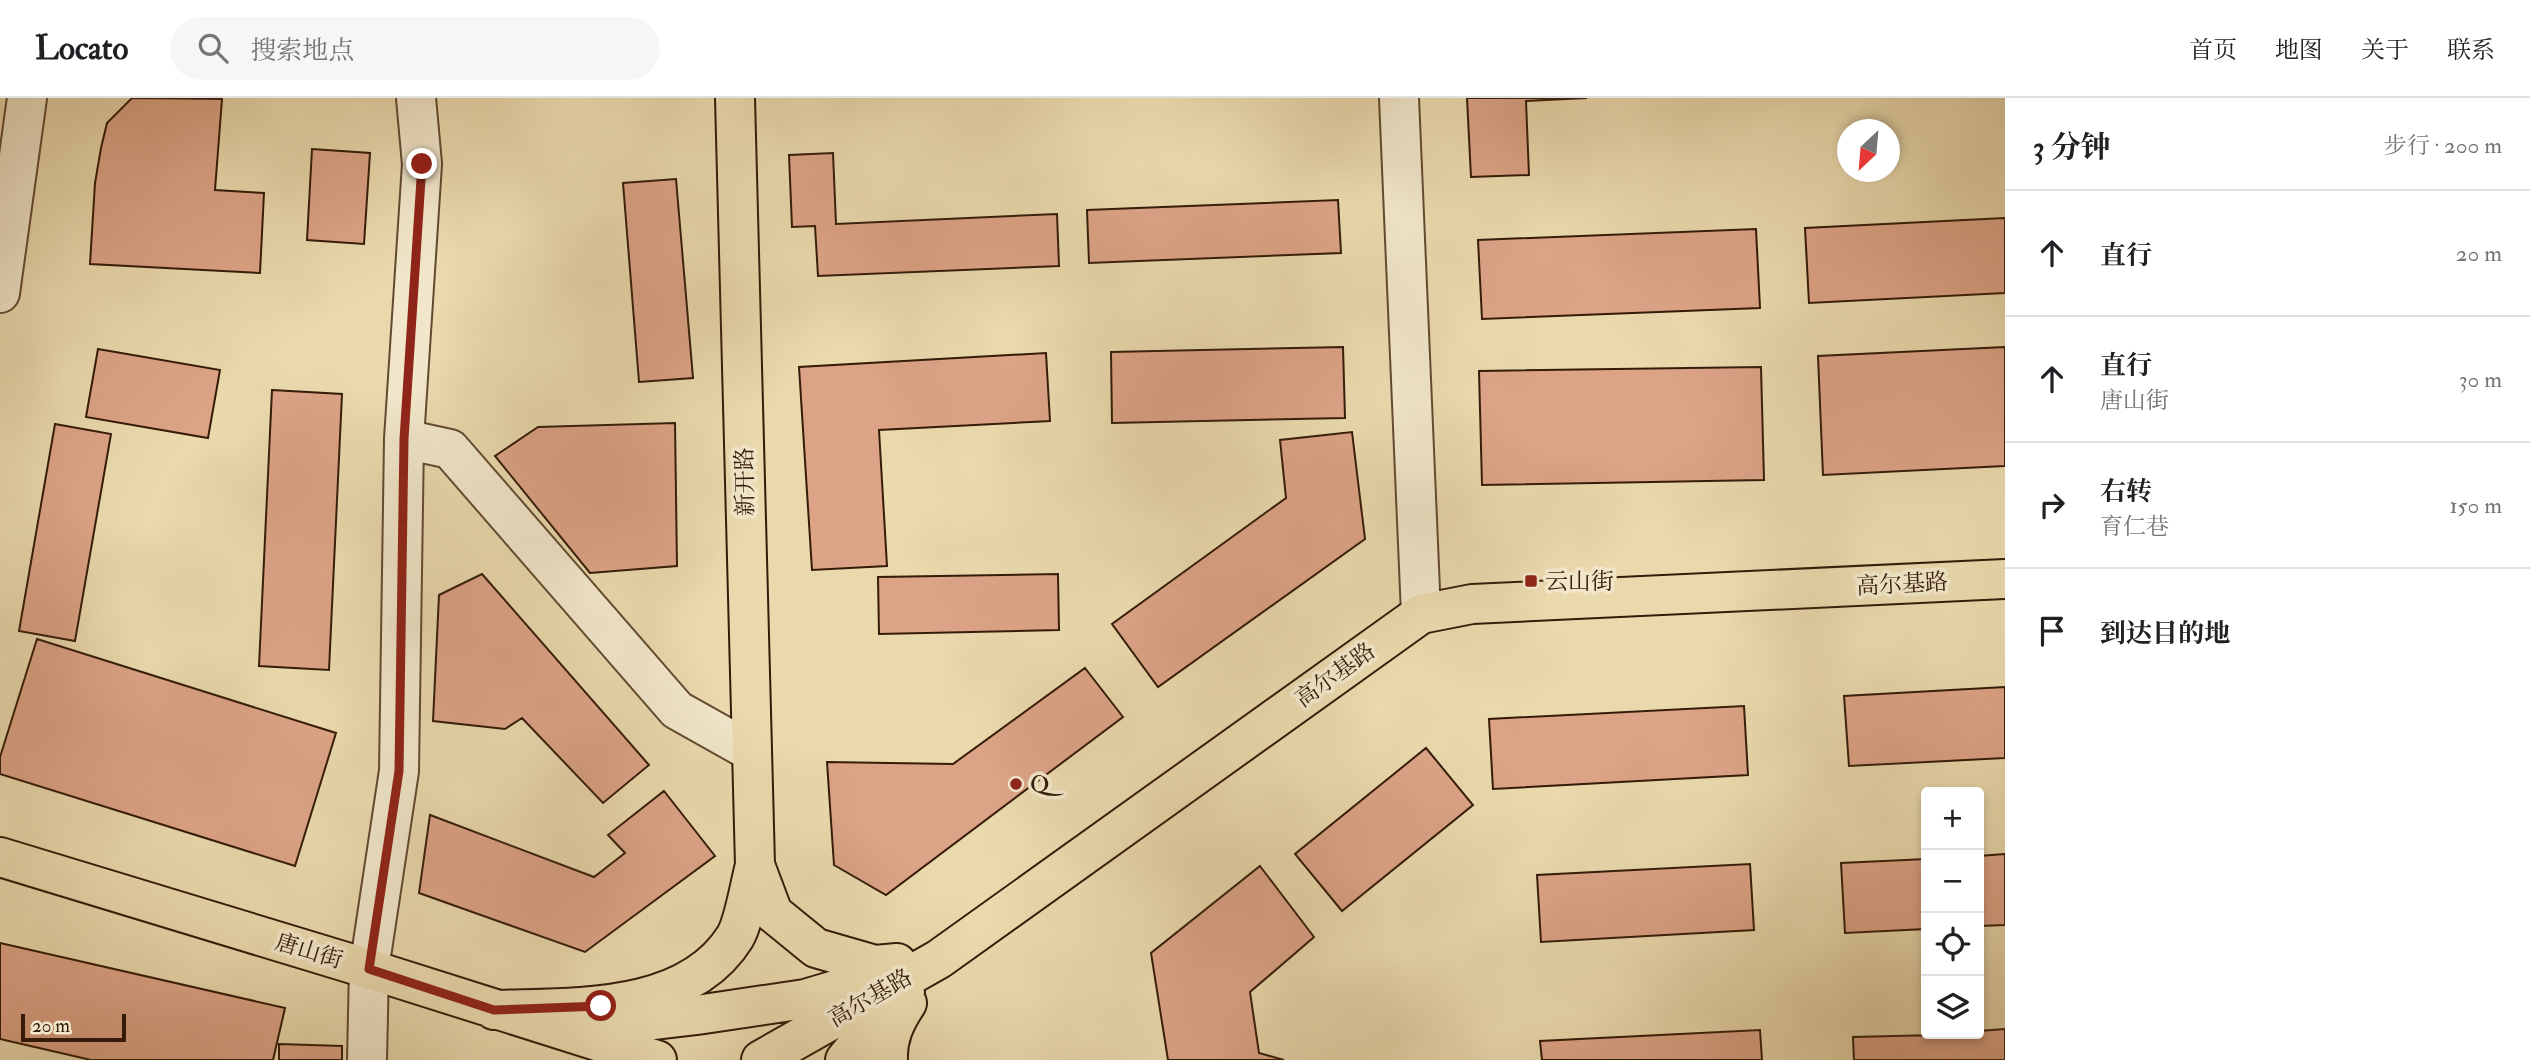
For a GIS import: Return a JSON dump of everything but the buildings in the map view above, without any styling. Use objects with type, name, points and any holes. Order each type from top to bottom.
[{"type":"main road","name":"新开路","points":[[735,98],[755,865]]},
{"type":"main road","name":"高尔基路","points":[[761,1060],[939,959],[1421,614],[1472,604],[2005,579]]},
{"type":"main road","name":"唐山街","points":[[0,857],[657,1060]]},
{"type":"main road","points":[[755,865],[773,913],[816,948],[875,965],[939,959]]},
{"type":"main road","points":[[494,1010],[601,1006],[652,995],[692,980],[716,962],[736,935],[755,865]]},
{"type":"main road","points":[[494,1010],[621,1024],[697,1016],[805,999],[939,959]]},
{"type":"main road","points":[[845,1060],[882,1015],[939,959]]},
{"type":"main road","points":[[888,1060],[887,1050],[894,1022],[939,959]]},
{"type":"main road","points":[[494,1010],[589,1060]]},
{"type":"street","points":[[0,293],[27,98]]},
{"type":"street","points":[[366,1060],[369,969],[399,771],[404,439],[422,164],[416,98]]},
{"type":"street","points":[[1399,98],[1421,614]]},
{"type":"street","points":[[404,439],[450,449],[677,710],[752,752]]},
{"type":"place","name":"云山街","points":[[1531,581]]},
{"type":"place","name":"Q","points":[[1016,784]]},
{"type":"route","points":[[422,164],[404,439],[399,771],[369,969],[494,1010],[601,1006]]}]
